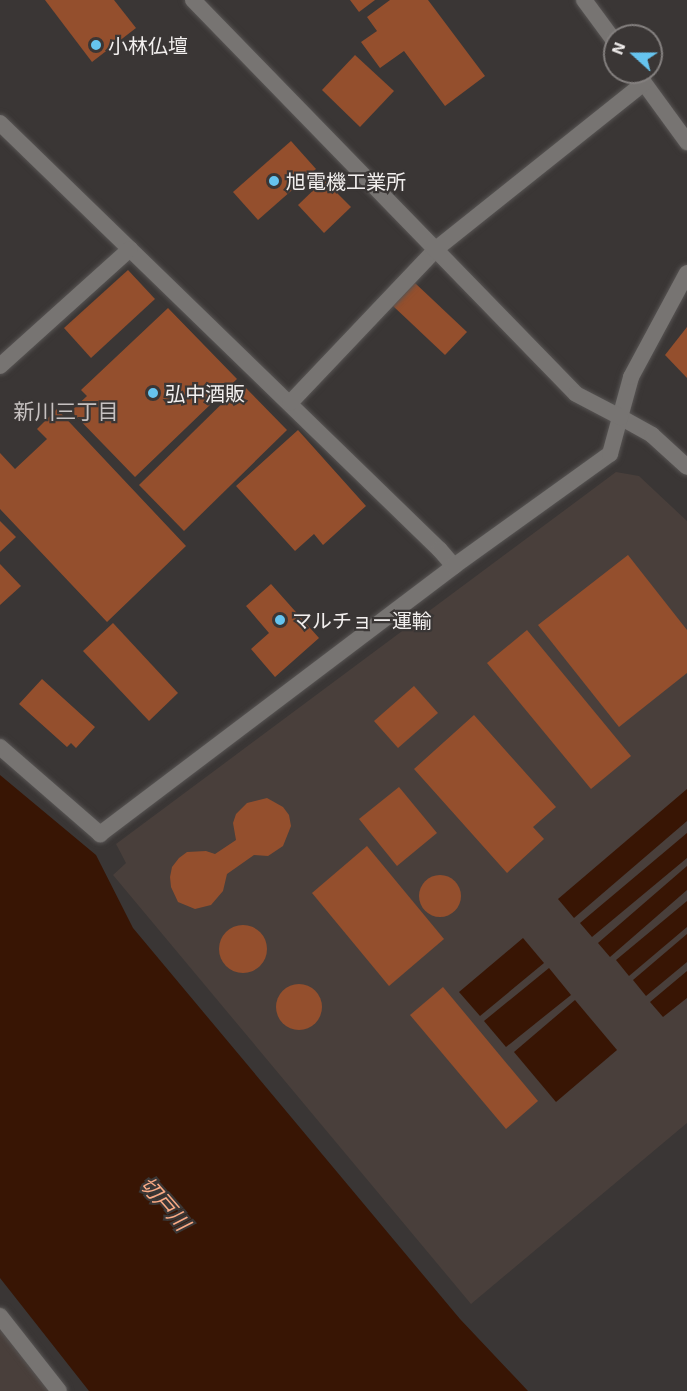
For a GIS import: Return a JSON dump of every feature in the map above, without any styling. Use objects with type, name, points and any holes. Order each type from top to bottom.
[{"type":"street","points":[[193,0],[576,394],[651,435],[687,466]]},
{"type":"street","points":[[584,0],[603,26]]},
{"type":"street","points":[[290,404],[436,249],[632,84]]},
{"type":"street","points":[[645,84],[687,142]]},
{"type":"street","points":[[0,123],[440,549],[454,566]]},
{"type":"street","points":[[0,366],[129,249]]},
{"type":"street","points":[[0,747],[100,834],[454,566],[609,454],[631,377],[687,273]]},
{"type":"street","points":[[0,1316],[58,1391]]},
{"type":"shaded area","points":[[616,472],[639,476],[687,521],[687,1123],[471,1304],[113,875],[126,863],[116,844]]},
{"type":"shaded area","points":[[0,1316],[59,1391],[0,1391]]},
{"type":"water","name":"切戸川","points":[[0,775],[96,855],[133,928],[460,1319],[528,1391],[89,1391],[0,1278]]},
{"type":"water","points":[[687,789],[687,821],[574,918],[558,899]]},
{"type":"water","points":[[687,833],[687,858],[592,937],[580,923]]},
{"type":"water","points":[[687,866],[687,890],[610,957],[598,943]]},
{"type":"water","points":[[687,901],[687,927],[629,976],[616,960]]},
{"type":"water","points":[[687,934],[687,962],[646,996],[633,980]]},
{"type":"water","points":[[523,938],[544,963],[480,1016],[459,992]]},
{"type":"water","points":[[549,968],[571,995],[506,1047],[484,1021]]},
{"type":"water","points":[[687,971],[687,998],[663,1017],[650,1002]]},
{"type":"water","points":[[575,1000],[617,1050],[556,1102],[514,1052]]},
{"type":"building","name":"小林仏壇","points":[[45,0],[114,0],[136,28],[92,62]]},
{"type":"building","points":[[350,0],[375,0],[359,12]]},
{"type":"building","points":[[390,0],[428,0],[485,76],[445,106],[404,51],[380,68],[361,42],[377,31],[367,17]]},
{"type":"building","points":[[355,55],[394,91],[360,127],[322,90]]},
{"type":"building","name":"旭電機工業所","points":[[291,141],[316,169],[258,220],[233,192]]},
{"type":"building","points":[[324,180],[351,207],[324,233],[298,205]]},
{"type":"building","points":[[128,270],[155,299],[91,358],[64,328]]},
{"type":"building","points":[[415,283],[467,332],[445,355],[393,306]]},
{"type":"building","name":"弘中酒販","points":[[168,308],[237,379],[135,477],[71,411],[87,396],[81,390]]},
{"type":"building","points":[[687,327],[687,378],[665,355]]},
{"type":"building","points":[[242,384],[287,430],[184,531],[139,485]]},
{"type":"building","points":[[57,409],[186,546],[107,622],[0,509],[0,453],[15,469],[47,439],[37,429]]},
{"type":"building","points":[[298,430],[366,506],[323,545],[314,534],[295,551],[236,486]]},
{"type":"building","points":[[0,521],[16,537],[0,552]]},
{"type":"building","points":[[628,555],[687,630],[687,673],[619,727],[538,625]]},
{"type":"building","points":[[0,564],[21,586],[0,605]]},
{"type":"building","name":"マルチョー運輸","points":[[271,584],[319,638],[275,677],[251,649],[269,633],[246,606]]},
{"type":"building","points":[[113,623],[178,693],[149,721],[83,651]]},
{"type":"building","points":[[527,630],[631,756],[591,789],[487,663]]},
{"type":"building","points":[[42,679],[95,727],[76,748],[71,743],[67,747],[19,704]]},
{"type":"building","points":[[414,686],[438,713],[398,748],[374,721]]},
{"type":"building","points":[[474,715],[556,807],[533,827],[544,839],[507,873],[414,769]]},
{"type":"building","points":[[399,787],[437,833],[397,866],[359,819]]},
{"type":"building","points":[[267,798],[283,807],[289,815],[291,826],[283,846],[268,856],[254,855],[227,874],[223,891],[211,905],[195,909],[178,902],[171,887],[170,877],[172,867],[179,858],[187,852],[206,851],[215,854],[236,840],[233,823],[236,814],[247,803]]},
{"type":"building","points":[[367,846],[444,939],[389,986],[312,893]]},
{"type":"building","points":[[440,875],[455,881],[461,896],[455,911],[440,917],[425,911],[419,896],[425,881]]},
{"type":"building","points":[[238,925],[248,925],[263,935],[267,949],[266,958],[257,969],[248,973],[238,973],[223,963],[219,954],[219,944],[229,929]]},
{"type":"building","points":[[299,984],[315,991],[322,1007],[315,1023],[299,1030],[283,1023],[276,1007],[283,991]]},
{"type":"building","points":[[443,987],[538,1101],[506,1129],[410,1015]]},
{"type":"place","name":"小林仏壇","points":[[96,45]]},
{"type":"place","name":"旭電機工業所","points":[[274,181]]},
{"type":"place","name":"弘中酒販","points":[[153,393]]},
{"type":"place","name":"マルチョー運輸","points":[[280,620]]},
{"type":"district","name":"新川三丁目","points":[[66,411]]}]
